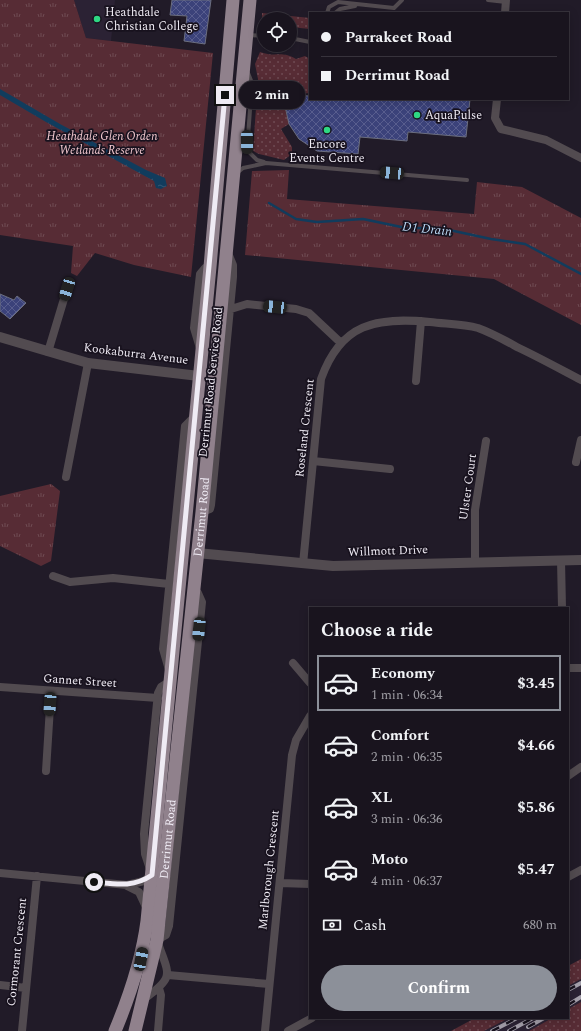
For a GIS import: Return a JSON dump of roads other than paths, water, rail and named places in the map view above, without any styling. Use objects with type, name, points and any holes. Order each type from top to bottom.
[{"type":"highway","name":"Derrimut Road","points":[[115,1031],[133,985],[141,959],[148,914],[152,875],[162,701],[169,678],[177,601],[210,267],[233,0]]},
{"type":"highway","name":"Derrimut Road","points":[[135,1031],[144,999],[157,940],[202,512],[250,0]]},
{"type":"highway","points":[[230,35],[247,35]]},
{"type":"highway","points":[[199,376],[214,377]]},
{"type":"highway","points":[[181,552],[197,553]]},
{"type":"highway","points":[[177,601],[185,592],[194,590]]},
{"type":"highway","points":[[162,701],[172,707],[178,704],[183,690]]},
{"type":"street","points":[[505,12],[506,1]]},
{"type":"street","points":[[497,100],[495,118],[502,129],[546,140],[581,158]]},
{"type":"street","name":"Derrimut Road Service Road","points":[[202,512],[210,509],[211,505],[231,309],[234,270],[226,251]]},
{"type":"street","points":[[48,352],[67,289]]},
{"type":"street","points":[[231,309],[247,304],[296,309],[308,313],[341,343]]},
{"type":"street","name":"Roseland Crescent","points":[[303,564],[321,379],[332,354],[352,333],[367,325],[398,319],[478,328],[497,336],[581,380]]},
{"type":"street","points":[[416,381],[421,321]]},
{"type":"street","name":"Kookaburra Avenue","points":[[0,337],[88,363],[199,376]]},
{"type":"street","points":[[66,477],[88,363]]},
{"type":"street","name":"Derrimut Road Service Road","points":[[169,678],[163,650],[169,584],[185,426],[195,416]]},
{"type":"street","points":[[576,462],[581,440]]},
{"type":"street","name":"Ulster Court","points":[[475,562],[475,510],[486,441]]},
{"type":"street","points":[[313,461],[390,469]]},
{"type":"street","name":"Willmott Drive","points":[[197,553],[332,566],[581,560]]},
{"type":"street","points":[[561,560],[562,607]]},
{"type":"street","points":[[53,576],[70,582],[113,578],[169,584]]},
{"type":"street","points":[[144,999],[164,983],[168,975],[157,940],[166,935],[169,926],[202,602],[198,593],[194,590]]},
{"type":"street","points":[[293,663],[309,682]]},
{"type":"street","points":[[569,668],[581,668]]},
{"type":"street","name":"Gannet Street","points":[[0,687],[162,701]]},
{"type":"street","points":[[46,770],[51,691]]},
{"type":"street","name":"Marlborough Crescent","points":[[265,1031],[292,755],[296,740],[309,718]]},
{"type":"street","points":[[569,775],[581,767]]},
{"type":"street","points":[[569,876],[581,870]]},
{"type":"street","points":[[0,873],[127,886],[139,892],[148,914]]},
{"type":"street","points":[[127,886],[144,881],[152,875]]},
{"type":"street","name":"Cormorant Crescent","points":[[22,1031],[37,876]]},
{"type":"street","points":[[280,883],[309,884]]},
{"type":"street","points":[[168,975],[269,984]]},
{"type":"street","points":[[0,985],[26,988]]},
{"type":"street","points":[[158,1031],[161,995],[159,988]]},
{"type":"street","points":[[288,1031],[310,1019]]},
{"type":"lane","points":[[327,12],[329,7],[338,2],[394,8],[402,0]]},
{"type":"lane","points":[[488,0],[506,1]]},
{"type":"lane","points":[[336,12],[340,9],[357,5]]},
{"type":"lane","points":[[247,35],[257,36]]},
{"type":"lane","points":[[304,40],[309,38]]},
{"type":"lane","points":[[297,39],[309,42]]},
{"type":"lane","points":[[244,66],[252,83],[247,150],[257,160],[266,163],[467,180]]},
{"type":"lane","points":[[234,177],[243,168],[266,163]]},
{"type":"water","points":[[0,89],[60,124],[146,170],[165,178],[167,186],[161,189],[156,188],[154,181],[0,95]]},
{"type":"waterway","name":"D1 Drain","points":[[269,203],[296,219],[317,222],[363,219],[406,228],[440,228],[491,239],[525,244],[581,274]]},
{"type":"railway","points":[[569,989],[581,983]]},
{"type":"railway","points":[[569,1004],[581,997]]},
{"type":"railway","points":[[492,1031],[515,1019]]},
{"type":"railway","points":[[509,1031],[531,1019]]},
{"type":"railway","points":[[528,1027],[542,1019]]},
{"type":"place","name":"Heathdale Christian College","points":[[97,19]]},
{"type":"place","name":"AquaPulse","points":[[417,115]]},
{"type":"place","name":"Encore Events Centre","points":[[327,130]]},
{"type":"park label","name":"Heathdale Glen Orden Wetlands Reserve","points":[[102,143]]}]
